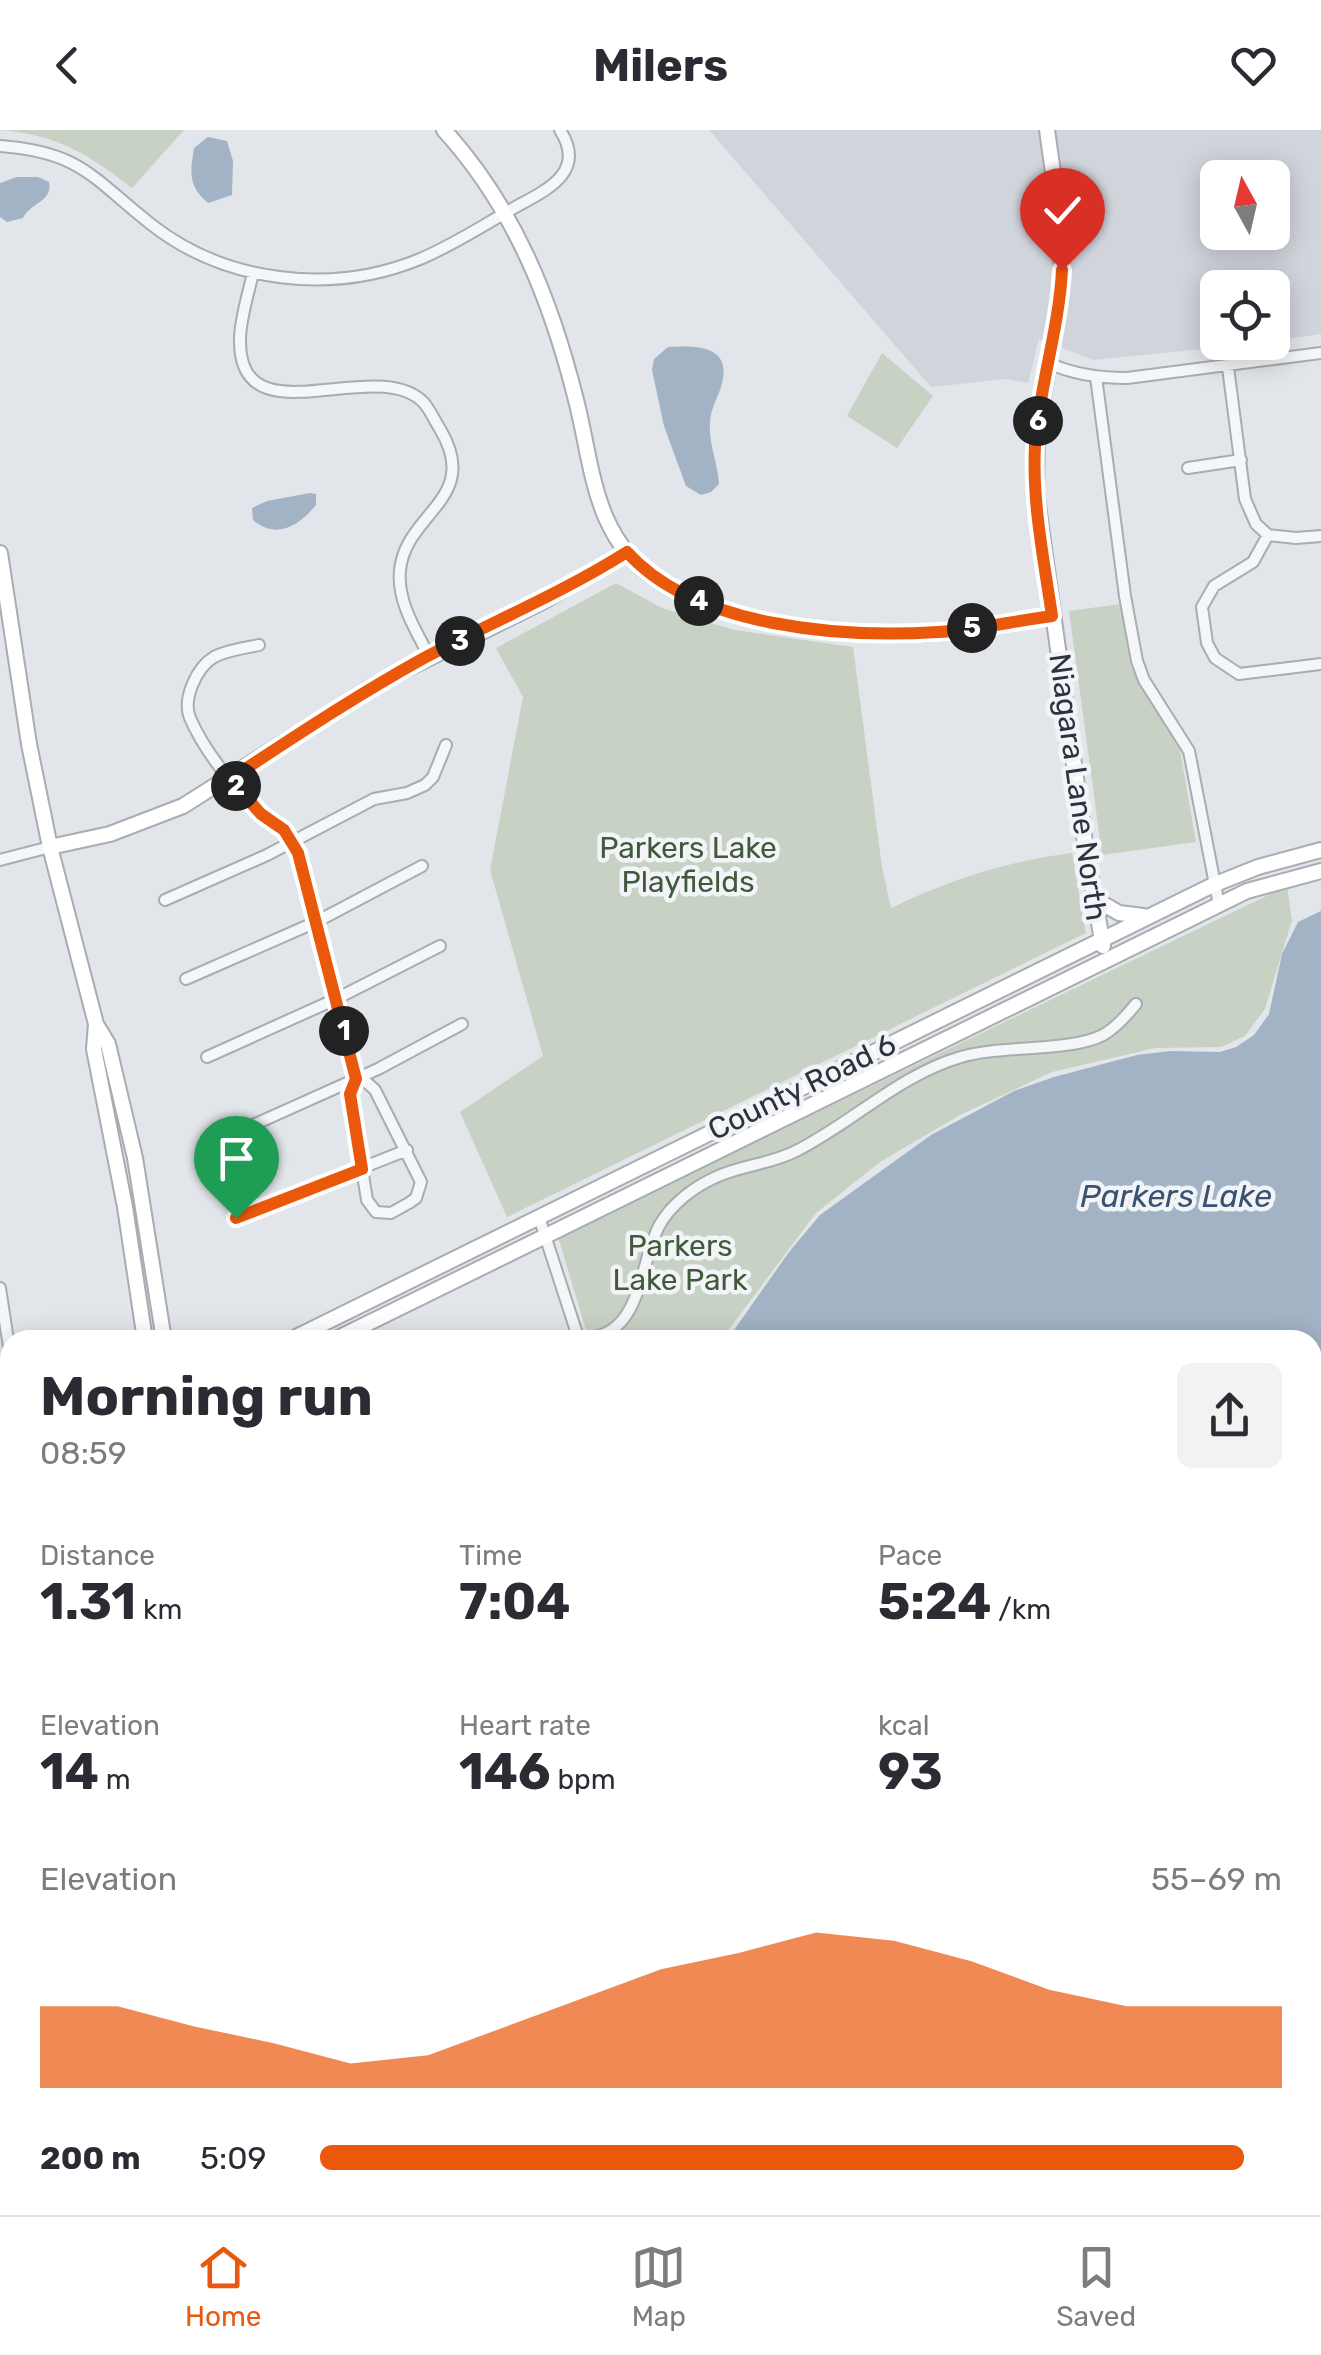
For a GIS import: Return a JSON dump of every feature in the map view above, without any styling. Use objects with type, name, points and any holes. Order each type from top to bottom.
[{"type":"main road","points":[[444,130],[505,213],[554,318],[606,517],[642,569],[679,593],[735,612],[804,627],[848,632],[938,632],[1052,616]]},
{"type":"main road","points":[[1047,130],[1062,258],[1050,363]]},
{"type":"main road","name":"Niagara Lane North","points":[[1050,363],[1034,466],[1093,898],[1108,958]]},
{"type":"main road","points":[[50,846],[110,834],[183,806],[309,725],[429,656],[544,601],[627,552]]},
{"type":"main road","points":[[0,553],[29,744],[50,846],[96,1024],[108,1044],[135,1158],[164,1330]]},
{"type":"main road","name":"County Road 6","points":[[310,1330],[1213,885],[1258,867],[1321,850]]},
{"type":"main road","name":"County Road 6","points":[[354,1330],[1247,891],[1321,870]]},
{"type":"main road","points":[[1093,898],[1118,914],[1148,916]]},
{"type":"main road","points":[[96,1024],[94,1049],[122,1189],[143,1330]]},
{"type":"street","points":[[0,146],[50,154],[73,163],[95,175],[171,238],[199,254],[253,273],[325,280],[388,270],[420,259],[535,196],[562,175],[570,156],[560,130]]},
{"type":"street","points":[[253,273],[240,351],[244,364],[261,385],[286,394],[362,385],[394,387],[424,404],[449,445],[453,460],[449,490],[409,542],[400,569],[401,593],[429,656]]},
{"type":"street","points":[[1050,363],[1067,372],[1096,377],[1140,377],[1321,354]]},
{"type":"street","points":[[1228,367],[1250,514],[1268,535],[1321,536]]},
{"type":"street","points":[[1096,377],[1137,661],[1144,680],[1189,751],[1218,905]]},
{"type":"street","points":[[1188,468],[1241,460]]},
{"type":"street","points":[[1268,535],[1252,562],[1214,586],[1206,596],[1202,607],[1207,642],[1215,658],[1239,674],[1321,664]]},
{"type":"street","points":[[259,645],[215,656],[199,674],[189,696],[190,717],[250,804],[292,841],[356,1079],[350,1094],[367,1200],[376,1212],[391,1212],[416,1198],[421,1182],[370,1084],[356,1079]]},
{"type":"street","points":[[165,900],[374,798],[407,794],[425,785],[434,777],[446,745]]},
{"type":"street","points":[[0,860],[50,846]]},
{"type":"street","points":[[186,979],[316,922],[422,866]]},
{"type":"street","points":[[207,1057],[336,1000],[440,946]]},
{"type":"street","points":[[609,1330],[625,1320],[635,1302],[660,1224],[694,1188],[729,1172],[794,1152],[935,1066],[991,1050],[1094,1038],[1124,1018],[1136,1004]]},
{"type":"street","points":[[222,1139],[356,1079],[462,1024]]},
{"type":"street","points":[[236,1218],[407,1150]]},
{"type":"street","points":[[539,1217],[575,1330]]},
{"type":"street","points":[[0,1288],[6,1330]]},
{"type":"shaded area","points":[[709,130],[1321,130],[1321,334],[1290,339],[1290,270],[1200,270],[1200,349],[1093,360],[1039,339],[1028,383],[1005,379],[931,387]]},
{"type":"green space","points":[[0,130],[184,130],[132,188],[55,141]]},
{"type":"green space","points":[[882,353],[933,396],[897,448],[847,416]]},
{"type":"green space","name":"Parkers Lake Playfields","points":[[616,583],[662,608],[734,630],[853,647],[891,908],[979,873],[1072,853],[1086,933],[507,1217],[460,1112],[543,1056],[490,870],[523,697],[496,648]]},
{"type":"green space","points":[[1120,604],[1131,667],[1180,750],[1196,842],[1102,855],[1069,611]]},
{"type":"green space","name":"Parkers Lake Park","points":[[1287,886],[1292,920],[1265,1009],[1245,1036],[1221,1047],[1155,1048],[1052,1072],[960,1115],[880,1162],[816,1213],[728,1330],[586,1330],[558,1237]]},
{"type":"water","points":[[208,137],[227,141],[233,161],[232,195],[208,203],[197,191],[191,172],[194,148]]},
{"type":"water","points":[[17,177],[38,177],[49,182],[48,194],[23,218],[7,222],[0,217],[0,183]]},
{"type":"water","points":[[668,347],[712,351],[723,364],[710,421],[719,484],[701,495],[686,486],[664,426],[652,370],[654,359]]},
{"type":"water","points":[[316,494],[316,505],[287,528],[270,529],[253,520],[252,508],[267,501]]},
{"type":"water","name":"Parkers Lake","points":[[1321,911],[1321,1330],[734,1330],[820,1215],[931,1135],[1014,1091],[1054,1077],[1137,1055],[1220,1052],[1254,1035],[1269,1014],[1282,954],[1298,922]]},
{"type":"route","points":[[236,1218],[362,1169],[350,1094],[356,1079],[298,853],[284,830],[250,804],[230,779],[371,688],[544,601],[627,552],[642,569],[679,593],[735,612],[804,627],[893,634],[938,632],[1052,616],[1036,491],[1035,448],[1062,270]]}]
